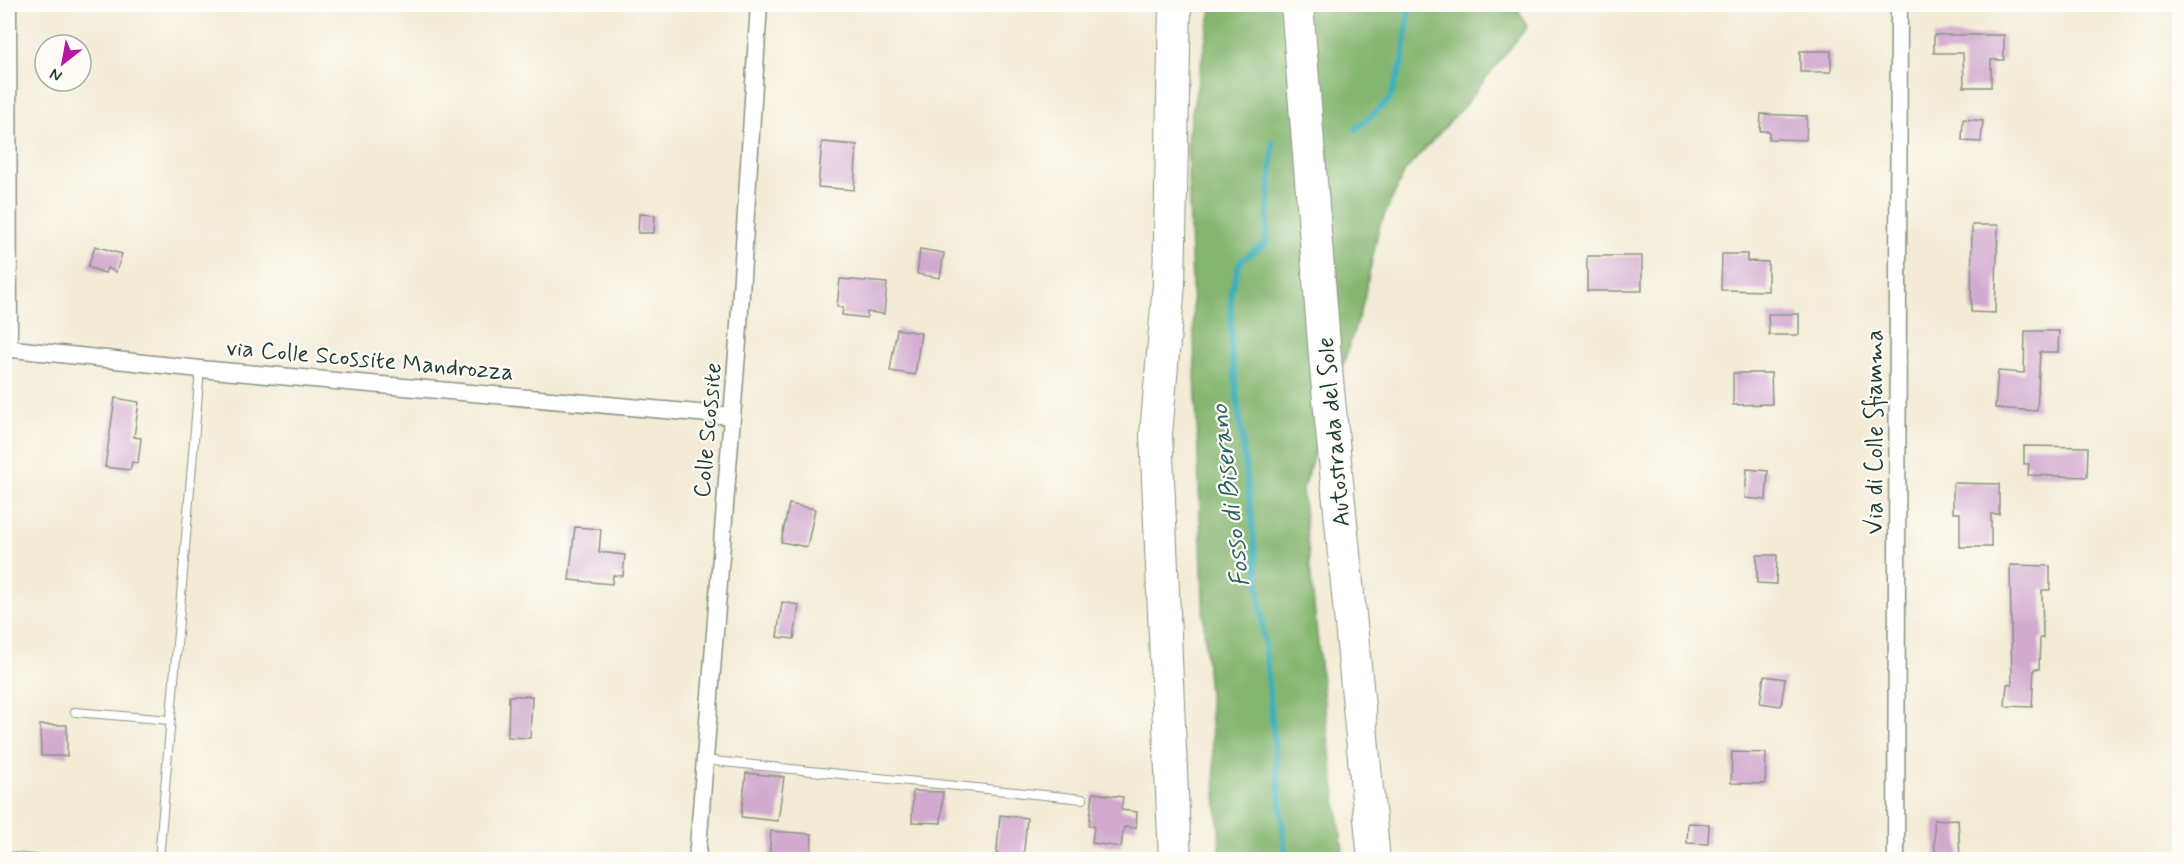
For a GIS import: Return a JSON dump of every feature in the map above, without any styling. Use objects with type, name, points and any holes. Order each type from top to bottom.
[{"type":"highway","points":[[1175,4],[1169,284],[1156,434],[1175,860]]},
{"type":"highway","name":"Autostrada del Sole","points":[[1297,4],[1326,369],[1374,860]]},
{"type":"street","points":[[7,348],[8,4]]},
{"type":"street","name":"Colle Scossite","points":[[698,860],[732,416],[759,4]]},
{"type":"street","name":"Via di Colle Sfiamma","points":[[1896,860],[1899,4]]},
{"type":"street","name":"via Colle Scossite Mandrozza","points":[[7,348],[200,369],[552,398],[732,416]]},
{"type":"lane","points":[[159,860],[200,369]]},
{"type":"lane","points":[[75,712],[170,720]]},
{"type":"lane","points":[[704,760],[1083,799]]},
{"type":"lane","points":[[4,856],[45,860]]},
{"type":"green space","points":[[1212,5],[1516,5],[1527,27],[1463,107],[1405,171],[1379,227],[1363,303],[1302,491],[1327,730],[1344,859],[1221,859],[1204,627],[1187,140]]},
{"type":"building","points":[[1934,35],[2004,35],[2004,60],[1991,60],[1991,87],[1964,87],[1963,53],[1934,53]]},
{"type":"building","points":[[1800,51],[1831,51],[1831,72],[1800,72]]},
{"type":"building","points":[[1761,114],[1807,116],[1806,140],[1769,139],[1769,131],[1760,131]]},
{"type":"building","points":[[1963,119],[1983,121],[1981,142],[1962,141]]},
{"type":"building","points":[[822,142],[857,145],[854,190],[818,187]]},
{"type":"building","points":[[639,214],[655,215],[654,233],[638,233]]},
{"type":"building","points":[[1972,225],[1998,225],[1995,313],[1971,312]]},
{"type":"building","points":[[95,246],[122,254],[116,272],[107,268],[105,273],[88,267]]},
{"type":"building","points":[[920,249],[944,253],[940,278],[917,274]]},
{"type":"building","points":[[1722,254],[1747,254],[1747,261],[1768,262],[1768,291],[1721,290]]},
{"type":"building","points":[[1587,256],[1642,256],[1642,291],[1587,291]]},
{"type":"building","points":[[840,279],[887,283],[884,314],[867,312],[867,318],[842,315],[843,307],[837,307]]},
{"type":"building","points":[[1768,314],[1799,314],[1799,335],[1769,335]]},
{"type":"building","points":[[897,329],[921,333],[915,375],[890,371]]},
{"type":"building","points":[[2025,331],[2059,331],[2058,352],[2040,352],[2037,411],[1995,408],[1998,371],[2024,373]]},
{"type":"building","points":[[1733,373],[1771,373],[1772,404],[1733,405]]},
{"type":"building","points":[[115,398],[139,402],[134,437],[141,438],[138,463],[132,462],[130,470],[105,467]]},
{"type":"building","points":[[2024,446],[2088,447],[2087,477],[2028,475],[2029,464],[2024,464]]},
{"type":"building","points":[[1747,469],[1768,471],[1766,500],[1745,498]]},
{"type":"building","points":[[1953,483],[1999,484],[1999,514],[1991,514],[1991,547],[1960,547],[1960,513],[1953,513]]},
{"type":"building","points":[[789,504],[815,509],[807,547],[781,542]]},
{"type":"building","points":[[575,527],[601,529],[599,552],[625,555],[623,576],[613,575],[612,584],[569,580]]},
{"type":"building","points":[[1757,555],[1777,555],[1776,584],[1757,583]]},
{"type":"building","points":[[2010,565],[2050,566],[2050,590],[2042,590],[2043,638],[2040,638],[2039,669],[2034,669],[2032,707],[2005,706],[2007,684],[2012,684]]},
{"type":"building","points":[[782,602],[799,605],[794,639],[777,637]]},
{"type":"building","points":[[1764,676],[1785,679],[1781,706],[1760,703]]},
{"type":"building","points":[[509,696],[532,696],[530,738],[508,737]]},
{"type":"building","points":[[40,725],[67,725],[67,756],[41,756]]},
{"type":"building","points":[[1732,752],[1766,753],[1765,784],[1731,783]]},
{"type":"building","points":[[746,773],[784,777],[778,821],[741,817]]},
{"type":"building","points":[[913,791],[943,792],[941,823],[912,822]]},
{"type":"building","points":[[1093,793],[1123,797],[1121,810],[1137,812],[1136,828],[1124,827],[1121,847],[1092,843],[1094,826],[1089,826]]},
{"type":"building","points":[[1000,815],[1027,818],[1023,860],[996,860]]},
{"type":"building","points":[[1958,819],[1960,857],[1935,858],[1934,820]]},
{"type":"building","points":[[1688,823],[1709,824],[1708,844],[1687,843]]},
{"type":"building","points":[[771,831],[812,834],[811,858],[769,860]]},
{"type":"waterway","name":"Fosso di Biserano","points":[[1356,129],[1390,99],[1403,60],[1410,4]]},
{"type":"waterway","name":"Fosso di Biserano","points":[[1273,142],[1266,243],[1240,261],[1231,291],[1231,346],[1253,529],[1286,860]]}]
